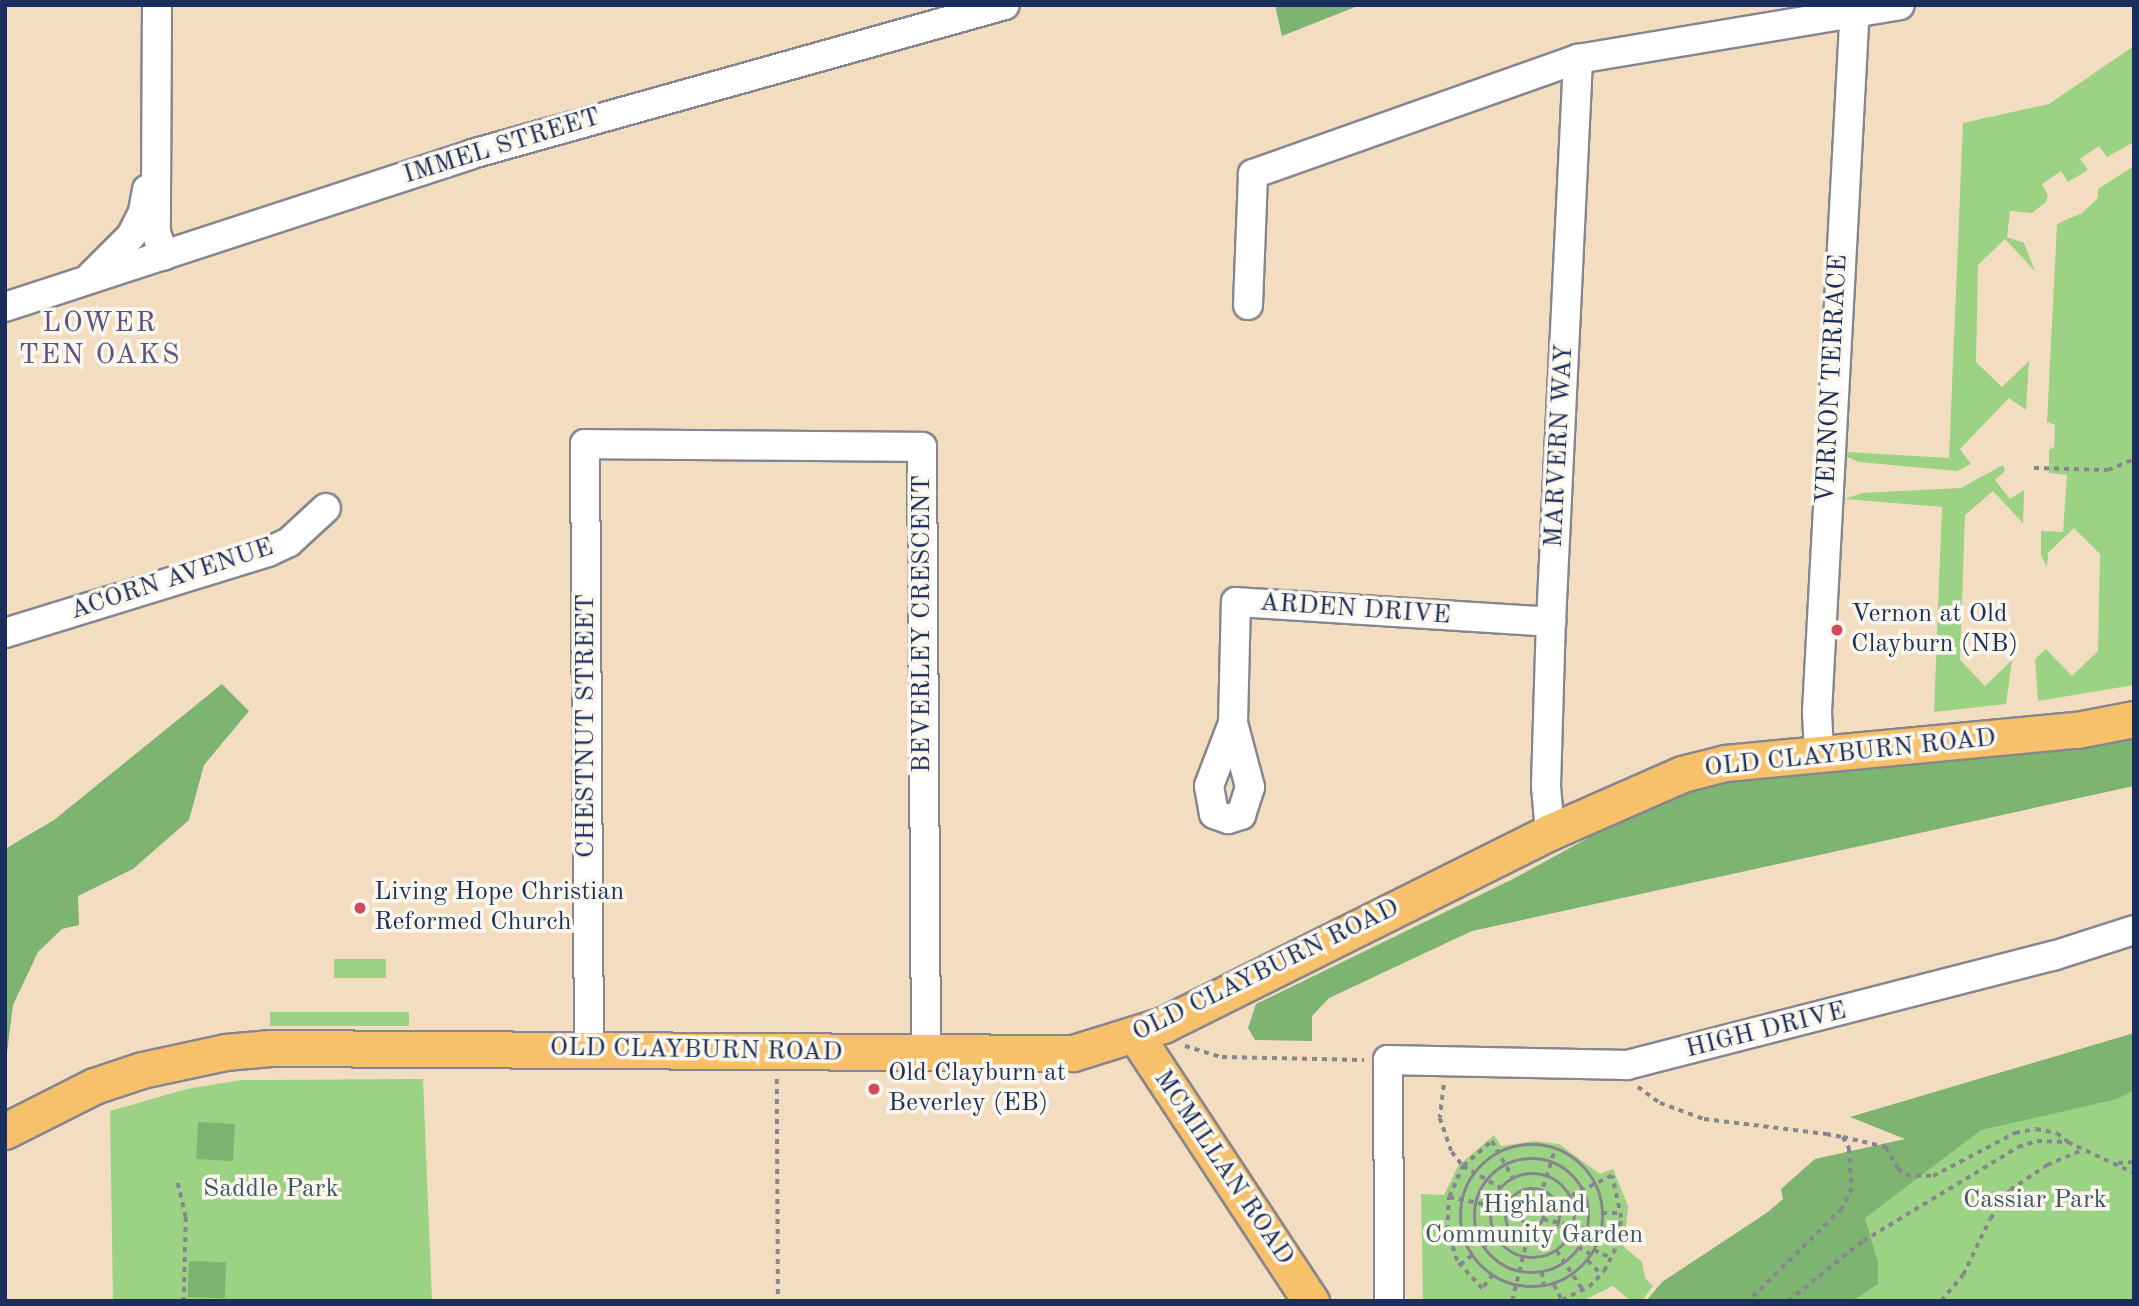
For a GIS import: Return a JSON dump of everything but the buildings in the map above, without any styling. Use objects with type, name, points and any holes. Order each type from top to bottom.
[{"type":"main road","name":"OLD CLAYBURN ROAD","points":[[5,1131],[94,1086],[171,1062],[225,1052],[271,1048],[1073,1053],[1150,1030],[1550,832],[1682,774],[1725,763],[1819,752],[2077,730],[2134,719]]},
{"type":"main road","name":"MCMILLAN ROAD","points":[[1150,1030],[1311,1301]]},
{"type":"street","points":[[157,5],[156,232],[164,256]]},
{"type":"street","name":"IMMEL STREET","points":[[5,307],[472,154],[1005,5]]},
{"type":"street","points":[[1248,304],[1253,174],[1578,60],[1854,8],[1899,5]]},
{"type":"street","name":"VERNON TERRACE","points":[[1819,752],[1816,712],[1854,8]]},
{"type":"street","name":"MARVERN WAY","points":[[1550,832],[1546,786],[1551,622],[1578,60]]},
{"type":"street","points":[[85,281],[131,236],[143,212],[156,145]]},
{"type":"street","name":"CHESTNUT STREET","points":[[585,444],[589,1049]]},
{"type":"street","name":"BEVERLEY CRESCENT","points":[[585,444],[922,447],[926,1054]]},
{"type":"street","name":"ACORN AVENUE","points":[[5,633],[268,552],[289,542],[327,508]]},
{"type":"street","name":"ARDEN DRIVE","points":[[1233,723],[1236,603],[1551,622]]},
{"type":"street","name":"HIGH DRIVE","points":[[1388,1060],[1627,1065],[2040,959],[2134,930]]},
{"type":"street","points":[[1388,1060],[1388,1301]]},
{"type":"path","points":[[2034,468],[2108,470],[2134,459]]},
{"type":"path","points":[[1150,1030],[1184,1046],[1222,1057],[1388,1060]]},
{"type":"path","points":[[776,1052],[778,1301]]},
{"type":"path","points":[[1444,1080],[1440,1118],[1452,1152],[1463,1166],[1501,1188]]},
{"type":"path","points":[[1630,1083],[1660,1104],[1704,1119],[1843,1137],[1886,1147],[1898,1170],[1906,1175],[1933,1176],[2015,1133],[2036,1129],[2057,1133],[2068,1142],[2118,1163],[2134,1173]]},
{"type":"path","points":[[874,1088],[874,1096]]},
{"type":"path","points":[[1749,1301],[1842,1209],[1852,1188],[1853,1165],[1843,1137]]},
{"type":"path","points":[[1493,1275],[1482,1289],[1460,1265],[1447,1230],[1449,1197],[1463,1166],[1492,1141],[1513,1178]]},
{"type":"path","points":[[1788,1301],[1863,1241],[1997,1159],[2037,1141],[2068,1142]]},
{"type":"path","points":[[1518,1147],[1555,1149],[1583,1167],[1596,1184],[1602,1213],[1601,1232],[1593,1252],[1572,1275],[1554,1285],[1516,1286],[1493,1275],[1472,1255],[1461,1226],[1462,1200],[1474,1174],[1499,1153],[1518,1147]]},
{"type":"path","points":[[1543,1219],[1537,1206],[1555,1149]]},
{"type":"path","points":[[1941,1301],[1963,1275],[1990,1219],[2010,1191],[2047,1165],[2084,1150]]},
{"type":"path","points":[[1536,1159],[1551,1162],[1571,1174],[1584,1190],[1588,1229],[1578,1247],[1564,1262],[1542,1272],[1519,1272],[1492,1258],[1483,1247],[1476,1232],[1478,1203],[1487,1180],[1506,1165],[1536,1159]]},
{"type":"path","points":[[2118,1163],[2134,1163]]},
{"type":"path","points":[[1546,1176],[1571,1196],[1574,1226],[1557,1251],[1523,1257],[1496,1238],[1492,1205],[1501,1188],[1513,1178],[1546,1176]]},
{"type":"path","points":[[1554,1285],[1560,1300],[1583,1290],[1601,1274],[1611,1258],[1618,1236],[1620,1213],[1612,1176],[1557,1203]]},
{"type":"path","points":[[178,1183],[186,1217],[184,1301]]},
{"type":"path","points":[[1542,1190],[1557,1203],[1559,1223],[1550,1237],[1527,1243],[1509,1229],[1507,1209],[1520,1192],[1542,1190]]},
{"type":"path","points":[[1449,1197],[1522,1212],[1537,1206]]},
{"type":"path","points":[[1522,1212],[1523,1222],[1530,1227],[1540,1225],[1543,1219]]},
{"type":"path","points":[[1602,1213],[1620,1213]]},
{"type":"path","points":[[1543,1219],[1618,1236]]},
{"type":"path","points":[[1512,1301],[1530,1227]]},
{"type":"path","points":[[1483,1247],[1509,1229]]},
{"type":"path","points":[[1578,1247],[1611,1258]]},
{"type":"path","points":[[1557,1251],[1583,1290]]},
{"type":"path","points":[[1460,1265],[1472,1255]]},
{"type":"path","points":[[1587,1260],[1601,1274]]},
{"type":"path","points":[[1542,1272],[1545,1286]]},
{"type":"green space","points":[[1275,5],[1360,5],[1282,36]]},
{"type":"green space","points":[[2134,46],[2134,142],[2107,157],[2099,146],[2080,159],[2088,170],[2068,182],[2061,171],[2042,184],[2048,195],[2046,202],[2032,213],[2010,211],[2007,237],[2024,243],[2035,271],[2005,239],[1978,265],[1976,362],[2002,387],[2029,361],[2026,410],[2009,398],[1960,449],[1971,464],[1957,471],[1859,462],[1847,457],[1847,452],[1949,458],[1963,123],[2049,104]]},
{"type":"green space","points":[[2134,166],[2134,685],[2038,701],[2035,659],[2046,649],[2072,676],[2098,651],[2100,554],[2074,528],[2048,553],[2047,567],[2041,555],[2041,531],[2063,532],[2067,475],[2049,473],[2049,450],[2054,447],[2055,425],[2047,422],[2057,224],[2082,213],[2098,198],[2098,189]]},
{"type":"green space","points":[[2003,465],[2005,471],[1995,480],[2010,499],[2024,490],[2023,523],[1993,491],[1965,515],[1960,660],[1985,686],[2012,660],[2006,704],[1934,712],[1942,507],[1845,499],[1862,493],[1961,488]]},
{"type":"green space","points":[[222,684],[249,711],[204,765],[189,820],[133,869],[78,896],[79,925],[62,929],[38,952],[13,1005],[5,1069],[5,849],[54,820]]},
{"type":"green space","points":[[2134,737],[2134,786],[1472,931],[1329,998],[1312,1016],[1312,1041],[1255,1040],[1248,1028],[1256,1004],[1513,879],[1643,808],[1693,789],[1734,779],[2086,747]]},
{"type":"green space","points":[[334,959],[386,959],[386,978],[334,978]]},
{"type":"green space","points":[[270,1012],[409,1012],[409,1026],[270,1026]]},
{"type":"green space","points":[[2134,1033],[2134,1090],[2117,1099],[1981,1130],[1865,1218],[1878,1263],[1878,1284],[1852,1301],[1646,1301],[1662,1282],[1768,1212],[1783,1199],[1781,1189],[1815,1159],[1905,1139],[1850,1117]]},
{"type":"green space","name":"Saddle Park","points":[[423,1079],[432,1301],[113,1301],[110,1111],[187,1089],[241,1080]]},
{"type":"green space","name":"Cassiar Park","points":[[2134,1079],[2134,1301],[1731,1301],[1931,1124]]},
{"type":"green space","points":[[198,1122],[235,1124],[233,1161],[196,1159]]},
{"type":"green space","name":"Highland Community Garden","points":[[1494,1135],[1501,1146],[1535,1141],[1559,1144],[1600,1174],[1613,1169],[1628,1206],[1624,1247],[1642,1262],[1645,1278],[1653,1286],[1642,1301],[1631,1301],[1613,1286],[1582,1301],[1423,1301],[1421,1194],[1444,1195],[1458,1166]]},
{"type":"green space","points":[[189,1261],[226,1262],[225,1298],[188,1297]]},
{"type":"place","name":"Vernon at Old Clayburn (NB)","points":[[1837,630]]},
{"type":"place","name":"Living Hope Christian Reformed Church","points":[[360,908]]},
{"type":"place","name":"Old Clayburn at Beverley (EB)","points":[[874,1089]]},
{"type":"district","name":"LOWER TEN OAKS","points":[[100,340]]}]
